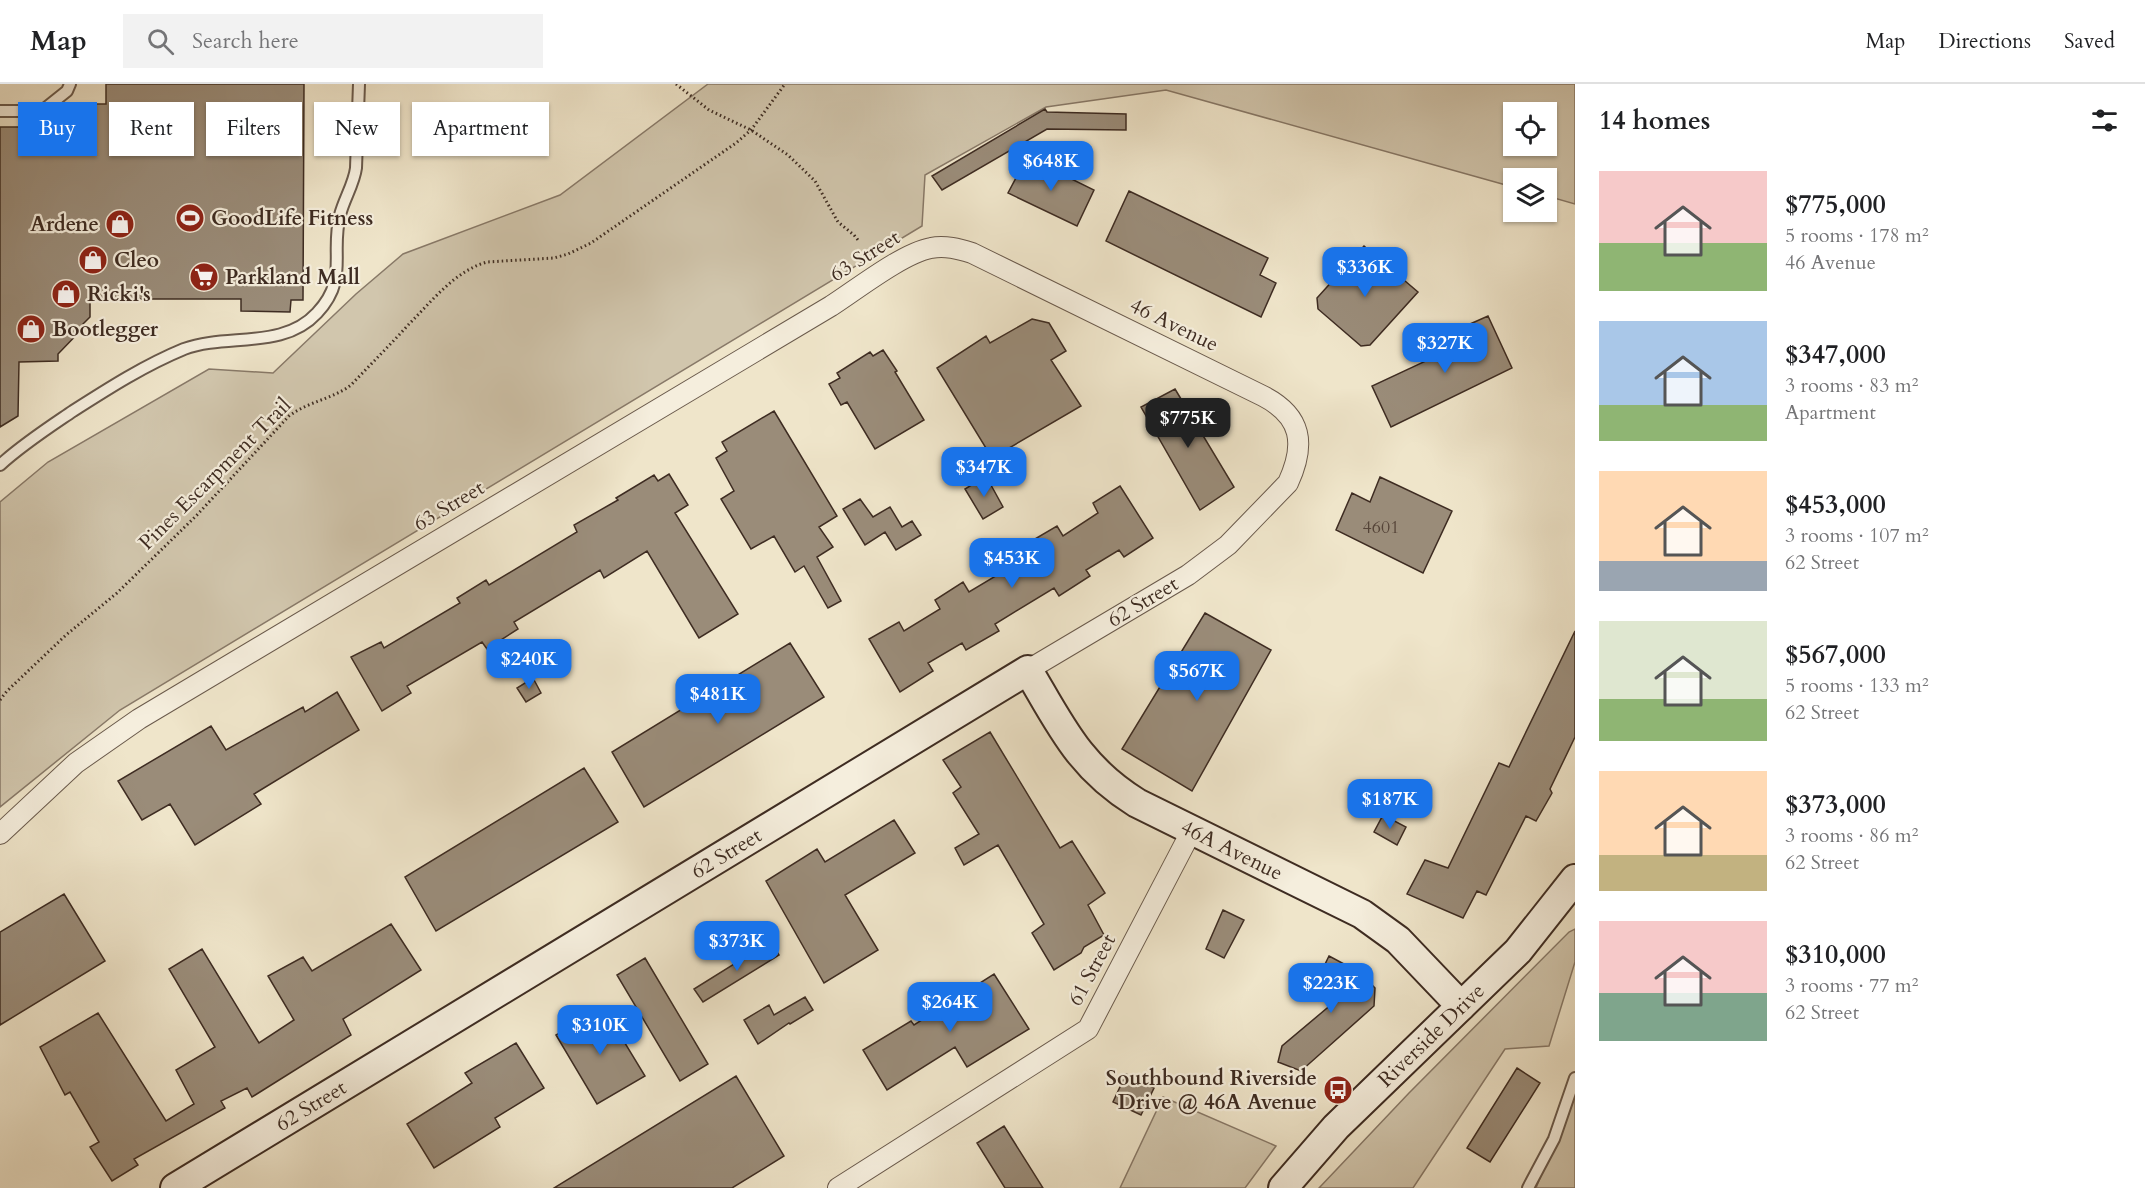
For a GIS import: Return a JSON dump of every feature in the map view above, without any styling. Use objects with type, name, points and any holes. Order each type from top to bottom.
[{"type":"street","name":"46 Avenue","points":[[940,247],[972,253],[1277,403],[1294,421],[1298,440],[1294,470],[1288,483],[1268,505]]},
{"type":"street","name":"63 Street","points":[[0,834],[76,763],[139,719],[831,306],[910,254],[940,247]]},
{"type":"street","name":"62 Street","points":[[175,1188],[1188,575],[1228,545],[1268,505]]},
{"type":"street","name":"46A Avenue","points":[[1028,670],[1075,748],[1091,768],[1119,792],[1137,803],[1312,888],[1369,919],[1402,945],[1461,1006]]},
{"type":"street","name":"61 Street","points":[[838,1188],[1088,1029],[1192,830]]},
{"type":"street","name":"Riverside Drive","points":[[1283,1188],[1336,1127],[1518,951],[1575,879]]},
{"type":"lane","points":[[0,465],[22,445],[105,390],[165,358],[199,344],[283,334],[316,315],[330,296],[337,278],[338,223],[356,168],[359,84]]},
{"type":"lane","points":[[0,111],[42,111],[68,88]]},
{"type":"lane","points":[[1528,1188],[1554,1139],[1575,1078]]},
{"type":"path","points":[[676,84],[709,110],[751,130],[788,154],[815,181],[838,222],[858,240]]},
{"type":"path","name":"Pines Escarpment Trail","points":[[0,700],[57,643],[117,593],[196,516],[289,416],[306,404],[340,392],[351,385],[459,276],[476,265],[487,262],[554,258],[591,243],[736,143],[751,130],[785,84]]},
{"type":"shaded area","points":[[708,84],[1575,84],[1575,204],[1557,199],[1557,168],[1503,168],[1503,184],[1166,90],[1046,107],[925,175],[922,226],[120,710],[0,807],[0,502],[48,462],[209,369],[273,373],[356,294],[403,254],[560,195]]},
{"type":"shaded area","points":[[1575,929],[1575,962],[1549,1046],[1505,1049],[1413,1188],[1319,1188],[1409,1093],[1569,932]]},
{"type":"shaded area","points":[[1575,1091],[1575,1188],[1536,1188]]},
{"type":"shaded area","points":[[1163,1097],[1276,1146],[1245,1188],[1120,1188]]},
{"type":"building","name":"Parkland Mall","points":[[106,84],[304,84],[303,300],[291,300],[290,312],[241,311],[241,299],[90,299],[90,317],[83,324],[85,326],[58,354],[58,361],[19,362],[18,416],[0,427],[0,127],[18,127],[18,156],[97,156],[97,104],[106,104]]},
{"type":"building","points":[[1045,109],[1047,112],[1126,114],[1126,130],[1047,129],[942,190],[932,176]]},
{"type":"building","points":[[1027,157],[1094,190],[1077,226],[1008,193]]},
{"type":"building","points":[[1129,191],[1268,258],[1260,275],[1276,283],[1261,317],[1106,241]]},
{"type":"building","points":[[1364,246],[1418,292],[1370,345],[1361,346],[1318,309],[1317,298]]},
{"type":"building","points":[[1488,316],[1512,368],[1391,427],[1372,386],[1458,346],[1452,332]]},
{"type":"building","points":[[1032,319],[1049,323],[1066,351],[1051,360],[1081,406],[992,458],[937,368],[986,336],[990,343]]},
{"type":"building","points":[[883,350],[924,420],[875,449],[847,402],[841,405],[829,384],[840,378],[837,373],[870,352],[873,356]]},
{"type":"building","points":[[1175,389],[1234,487],[1200,510],[1141,407]]},
{"type":"building","points":[[774,411],[837,516],[819,527],[833,547],[817,557],[841,601],[828,608],[804,566],[795,572],[774,536],[751,549],[721,499],[734,491],[716,458],[727,451],[722,442]]},
{"type":"building","points":[[669,474],[688,505],[675,513],[738,614],[699,638],[647,551],[604,578],[600,570],[514,622],[518,629],[487,649],[482,642],[407,686],[411,693],[382,711],[351,657],[381,642],[384,648],[460,603],[457,598],[486,580],[489,585],[577,532],[574,525],[618,500],[616,498],[654,475],[658,481]]},
{"type":"building","points":[[986,476],[1003,507],[983,519],[965,489]]},
{"type":"building","points":[[1380,477],[1452,511],[1423,573],[1336,530],[1352,493],[1370,502]]},
{"type":"building","points":[[1120,486],[1153,538],[1124,557],[1119,550],[1086,570],[1090,576],[1059,596],[1054,588],[995,624],[999,631],[966,650],[962,643],[928,663],[933,671],[900,692],[869,639],[899,622],[904,631],[940,609],[935,600],[963,582],[969,592],[1034,553],[1028,543],[1057,526],[1063,536],[1098,513],[1093,503]]},
{"type":"building","points":[[860,499],[873,517],[890,507],[902,527],[912,521],[921,535],[896,550],[885,532],[865,545],[843,509]]},
{"type":"building","points":[[1205,613],[1271,650],[1192,791],[1122,749]]},
{"type":"building","points":[[1575,631],[1575,737],[1550,789],[1552,793],[1536,821],[1526,816],[1486,895],[1477,891],[1463,918],[1407,894],[1425,860],[1448,868],[1499,763],[1509,767]]},
{"type":"building","points":[[790,643],[824,697],[644,807],[612,752]]},
{"type":"building","points":[[533,678],[541,693],[526,702],[517,688]]},
{"type":"building","points":[[337,692],[359,730],[254,794],[261,804],[195,845],[170,804],[142,820],[118,781],[211,726],[226,750],[303,707],[305,712]]},
{"type":"building","points":[[990,732],[1060,848],[1072,841],[1105,893],[1088,905],[1104,935],[1054,970],[1032,933],[1044,924],[998,845],[964,865],[955,848],[979,834],[953,793],[961,787],[943,760]]},
{"type":"building","points":[[584,768],[618,822],[436,931],[405,877]]},
{"type":"building","points":[[1383,815],[1406,827],[1397,845],[1374,832]]},
{"type":"building","points":[[894,820],[915,853],[845,895],[878,950],[824,983],[766,881],[817,849],[825,862]]},
{"type":"building","points":[[64,894],[105,961],[0,1025],[0,932]]},
{"type":"building","points":[[1223,910],[1244,920],[1224,958],[1206,949]]},
{"type":"building","points":[[391,924],[421,970],[343,1019],[351,1035],[252,1097],[247,1088],[221,1101],[225,1108],[134,1159],[138,1165],[112,1181],[90,1147],[99,1142],[70,1092],[65,1095],[40,1047],[98,1013],[166,1121],[194,1104],[176,1070],[215,1047],[169,969],[202,949],[259,1043],[294,1020],[268,976],[303,957],[312,971]]},
{"type":"building","points":[[771,941],[779,955],[703,1002],[694,989]]},
{"type":"building","points":[[1329,956],[1361,973],[1375,988],[1374,1006],[1301,1071],[1278,1062],[1282,1046],[1339,998],[1314,987]]},
{"type":"building","points":[[645,958],[708,1064],[680,1081],[617,975]]},
{"type":"building","points":[[994,974],[1029,1029],[967,1067],[955,1047],[887,1090],[863,1050],[911,1021],[914,1025]]},
{"type":"building","points":[[805,997],[813,1010],[758,1044],[744,1020],[769,1005],[774,1015]]},
{"type":"building","points":[[603,1007],[645,1076],[597,1104],[556,1035]]},
{"type":"building","points":[[516,1043],[544,1088],[495,1118],[500,1127],[434,1168],[407,1124],[472,1083],[465,1073]]},
{"type":"building","points":[[1517,1068],[1540,1083],[1490,1162],[1467,1148]]},
{"type":"building","points":[[1126,1074],[1154,1088],[1141,1115],[1113,1102]]},
{"type":"building","points":[[736,1076],[784,1156],[732,1188],[554,1188]]},
{"type":"building","points":[[1004,1126],[1043,1188],[1005,1188],[977,1143]]},
{"type":"place","name":"GoodLife Fitness","points":[[190,218]]},
{"type":"place","name":"Ardene","points":[[120,224]]},
{"type":"place","name":"Cleo","points":[[93,260]]},
{"type":"place","name":"Parkland Mall","points":[[204,277]]},
{"type":"place","name":"Ricki's","points":[[66,294]]},
{"type":"place","name":"Bootlegger","points":[[31,329]]},
{"type":"place","name":"Southbound Riverside Drive @ 46A Avenue","points":[[1338,1090]]}]
